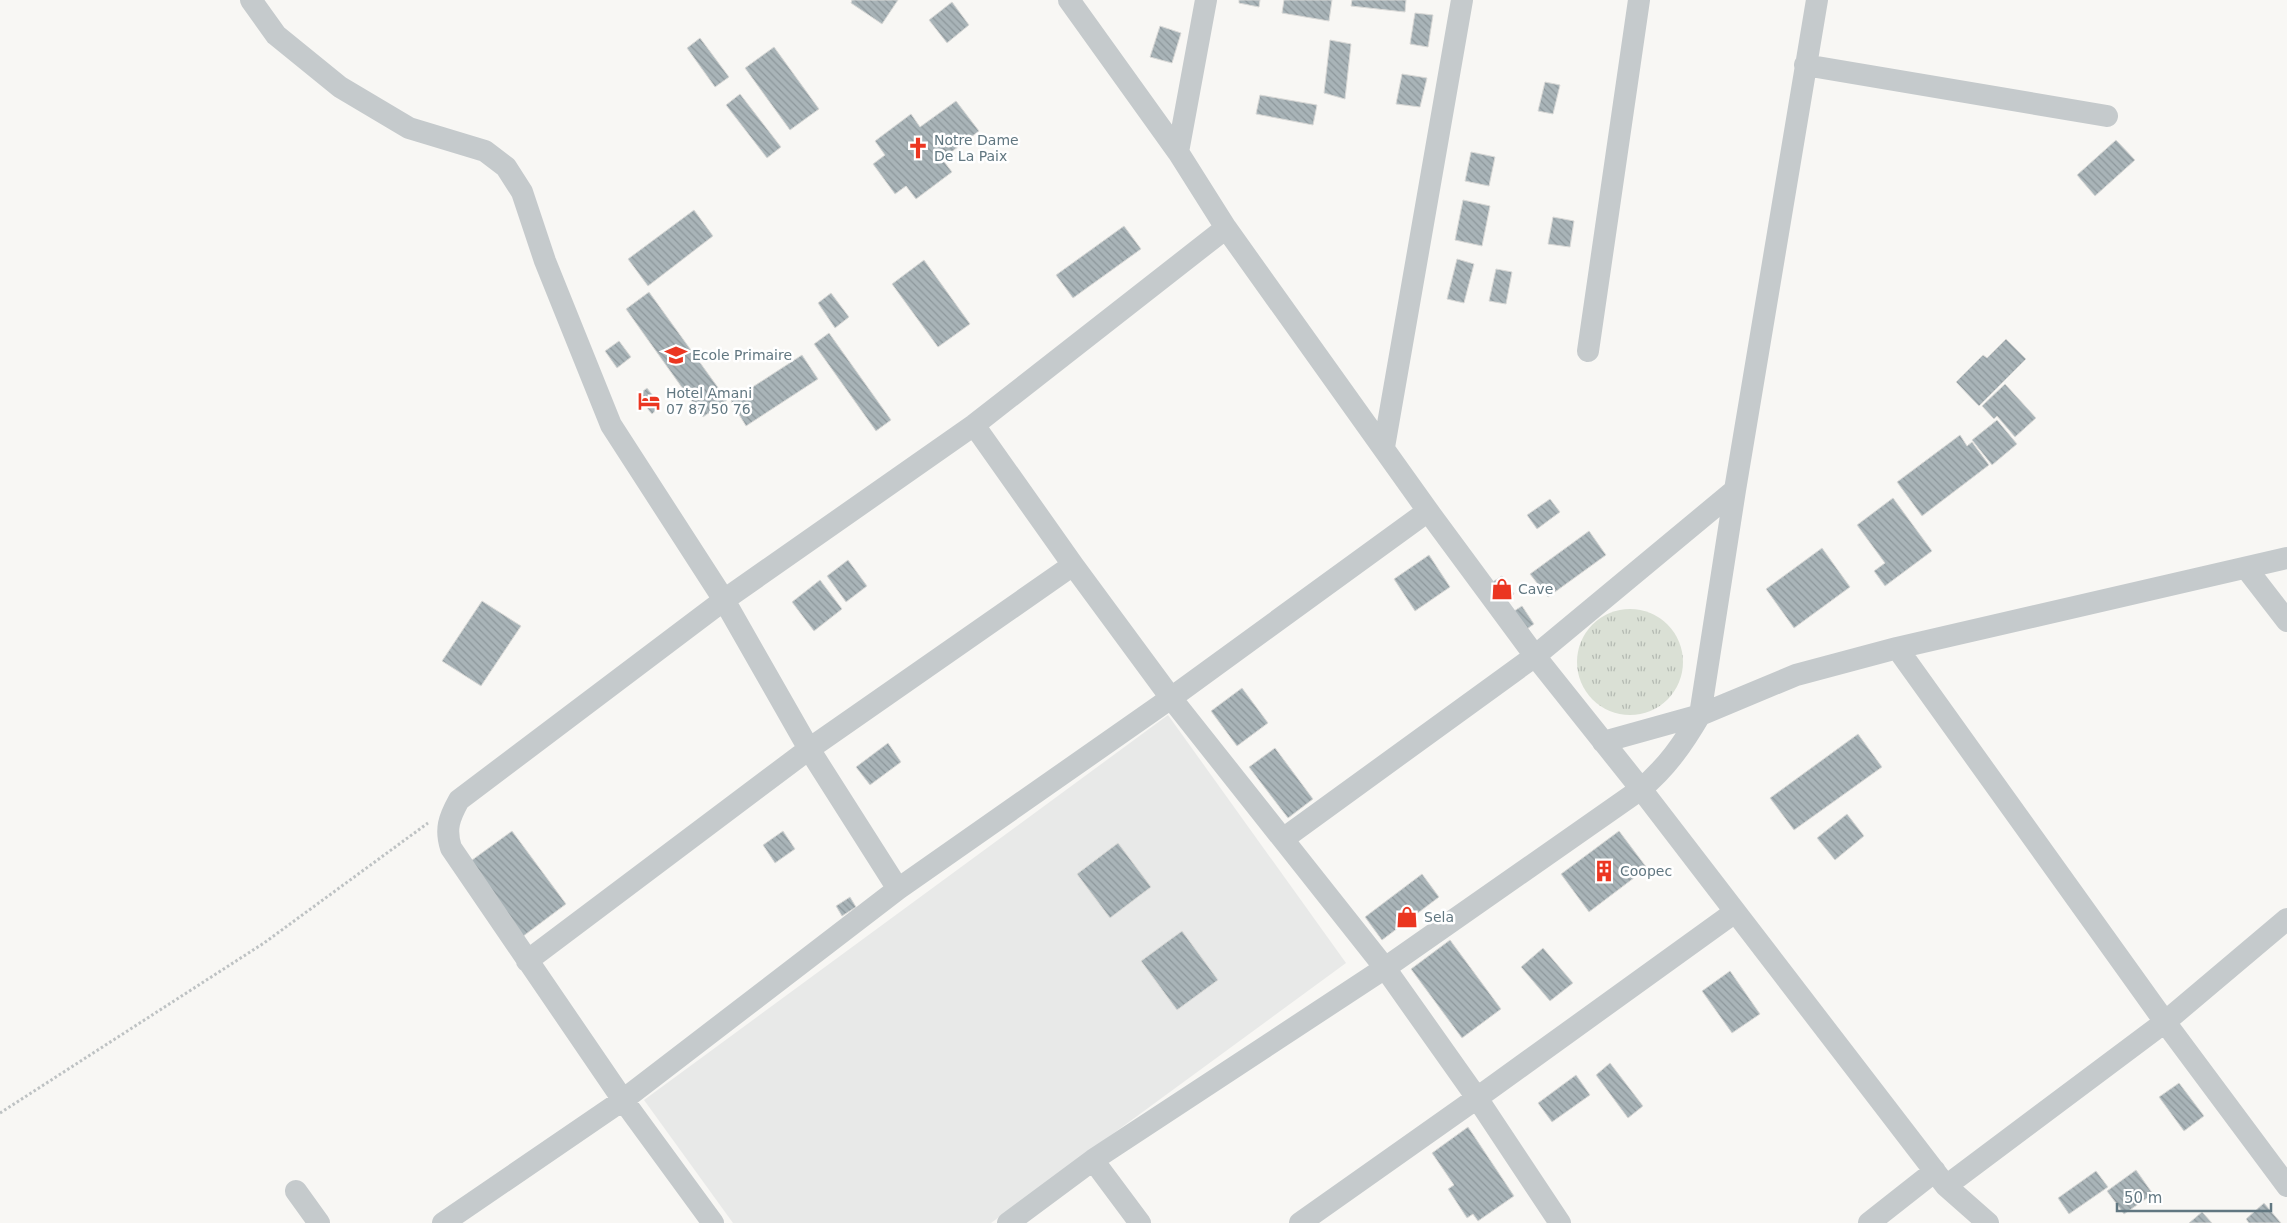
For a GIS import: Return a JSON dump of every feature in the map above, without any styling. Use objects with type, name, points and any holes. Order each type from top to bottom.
[{"type":"street","points":[[251,0],[276,35],[340,87],[409,128],[485,151],[506,166],[522,192],[545,262],[611,425],[724,600],[809,749],[898,889]]},
{"type":"street","points":[[1069,0],[1178,152],[1226,228],[1428,511],[1535,656],[1641,789],[1941,1179],[1988,1223]]},
{"type":"street","points":[[1178,152],[1206,0]]},
{"type":"street","points":[[1384,447],[1462,0]]},
{"type":"street","points":[[1588,352],[1640,0]]},
{"type":"street","points":[[1008,1223],[1093,1160],[1385,968],[1641,789],[1662,771],[1686,740],[1700,715],[1735,490],[1817,0]]},
{"type":"street","points":[[1805,65],[2107,116]]},
{"type":"street","points":[[713,1223],[623,1100],[451,848],[447,835],[448,820],[459,800],[724,600],[974,425],[1226,228]]},
{"type":"street","points":[[974,425],[1072,565],[1171,698],[1385,968],[1477,1098],[1560,1223]]},
{"type":"street","points":[[1283,839],[1535,656],[1735,490]]},
{"type":"street","points":[[443,1223],[623,1100],[898,889],[1171,698],[1428,511]]},
{"type":"street","points":[[1603,742],[1700,715],[1796,675],[1897,648],[2287,558]]},
{"type":"street","points":[[527,960],[809,749],[1072,565]]},
{"type":"street","points":[[2246,568],[2287,621]]},
{"type":"street","points":[[1897,648],[2165,1022],[2287,1186]]},
{"type":"street","points":[[1300,1223],[1735,912]]},
{"type":"street","points":[[1869,1223],[1941,1179],[2165,1022],[2287,919]]},
{"type":"street","points":[[1093,1160],[1140,1223]]},
{"type":"street","points":[[296,1191],[319,1223]]},
{"type":"path","points":[[0,1113],[264,943],[459,800]]},
{"type":"shaded area","points":[[1168,715],[1346,963],[991,1223],[733,1223],[644,1100]]},
{"type":"green space","points":[[1630,609],[1650,613],[1667,625],[1679,642],[1683,662],[1679,682],[1667,699],[1650,711],[1630,715],[1610,711],[1593,699],[1581,682],[1577,662],[1581,642],[1593,625],[1610,613]]},
{"type":"building","points":[[852,0],[898,0],[882,24],[851,3]]},
{"type":"building","points":[[1239,0],[1260,0],[1259,7],[1239,3]]},
{"type":"building","points":[[1284,0],[1332,0],[1329,21],[1282,13]]},
{"type":"building","points":[[1352,0],[1406,0],[1405,12],[1351,6]]},
{"type":"building","points":[[952,2],[969,25],[947,43],[929,20]]},
{"type":"building","points":[[1415,13],[1433,15],[1428,47],[1410,44]]},
{"type":"building","points":[[1160,26],[1181,33],[1172,63],[1150,57]]},
{"type":"building","points":[[700,38],[729,77],[715,87],[687,48]]},
{"type":"building","points":[[1330,40],[1351,44],[1345,99],[1324,93]]},
{"type":"building","points":[[774,47],[819,109],[790,130],[745,68]]},
{"type":"building","points":[[1402,74],[1427,78],[1420,107],[1396,104]]},
{"type":"building","points":[[1545,82],[1560,85],[1553,114],[1538,111]]},
{"type":"building","points":[[740,94],[781,147],[767,158],[726,105]]},
{"type":"building","points":[[1260,95],[1317,105],[1313,125],[1256,114]]},
{"type":"building","name":"Notre Dame De La Paix","points":[[956,101],[979,131],[942,159],[952,172],[916,199],[906,186],[895,194],[873,164],[885,155],[875,141],[911,114],[920,127]]},
{"type":"building","points":[[2116,140],[2135,160],[2095,196],[2077,175]]},
{"type":"building","points":[[1471,152],[1495,157],[1489,186],[1465,181]]},
{"type":"building","points":[[1463,200],[1490,206],[1482,246],[1455,240]]},
{"type":"building","points":[[694,210],[713,236],[648,286],[628,259]]},
{"type":"building","points":[[1553,217],[1574,221],[1570,247],[1548,244]]},
{"type":"building","points":[[1124,226],[1141,249],[1073,298],[1056,275]]},
{"type":"building","points":[[1457,259],[1474,264],[1464,303],[1447,299]]},
{"type":"building","points":[[924,260],[970,324],[938,347],[892,284]]},
{"type":"building","points":[[1496,269],[1512,272],[1506,304],[1489,301]]},
{"type":"building","name":"Ecole Primaire","points":[[649,292],[727,400],[703,417],[626,309]]},
{"type":"building","points":[[831,293],[849,317],[835,328],[818,303]]},
{"type":"building","points":[[829,333],[891,420],[876,431],[814,344]]},
{"type":"building","points":[[2006,339],[2026,359],[1979,406],[1956,382],[1983,355],[1987,358]]},
{"type":"building","points":[[619,341],[631,357],[617,368],[605,351]]},
{"type":"building","points":[[802,355],[818,379],[746,426],[731,401]]},
{"type":"building","points":[[2005,384],[2036,418],[2015,437],[1997,416],[1994,419],[1982,406]]},
{"type":"building","name":"Hotel Amani 07 87 50 76","points":[[647,388],[661,406],[652,414],[637,396]]},
{"type":"building","points":[[1997,420],[2017,444],[1992,465],[1972,440]]},
{"type":"building","points":[[1960,435],[1967,446],[1972,442],[1989,465],[1922,516],[1897,482]]},
{"type":"building","points":[[1893,498],[1932,551],[1885,586],[1874,571],[1885,563],[1857,525]]},
{"type":"building","points":[[1550,499],[1560,512],[1537,529],[1527,515]]},
{"type":"building","points":[[1589,531],[1606,555],[1548,597],[1530,574]]},
{"type":"building","points":[[1822,548],[1850,587],[1794,628],[1766,589]]},
{"type":"building","points":[[1429,555],[1450,587],[1415,611],[1394,579]]},
{"type":"building","points":[[848,560],[867,586],[846,602],[827,576]]},
{"type":"building","name":"Cave","points":[[1502,576],[1514,594],[1503,602],[1491,583]]},
{"type":"building","points":[[820,580],[842,609],[814,631],[792,602]]},
{"type":"building","points":[[482,601],[521,626],[481,686],[442,661]]},
{"type":"building","points":[[1522,606],[1534,624],[1524,631],[1511,613]]},
{"type":"building","points":[[1242,688],[1268,723],[1237,746],[1211,711]]},
{"type":"building","points":[[1858,734],[1882,767],[1794,830],[1770,798]]},
{"type":"building","points":[[888,743],[901,762],[870,785],[856,767]]},
{"type":"building","points":[[1275,748],[1313,799],[1288,818],[1249,767]]},
{"type":"building","points":[[1847,814],[1864,836],[1835,860],[1817,838]]},
{"type":"building","points":[[512,831],[566,904],[522,937],[468,863]]},
{"type":"building","points":[[783,831],[795,849],[775,863],[763,845]]},
{"type":"building","name":"Coopec","points":[[1619,831],[1647,868],[1589,912],[1561,874]]},
{"type":"building","points":[[1118,843],[1151,887],[1110,918],[1077,874]]},
{"type":"building","points":[[1422,874],[1439,897],[1382,940],[1365,917]]},
{"type":"building","points":[[850,897],[856,907],[842,916],[836,906]]},
{"type":"building","points":[[1182,931],[1218,980],[1177,1010],[1141,961]]},
{"type":"building","points":[[1450,940],[1501,1009],[1462,1038],[1411,969]]},
{"type":"building","points":[[1543,948],[1573,983],[1550,1001],[1521,967]]},
{"type":"building","points":[[1730,971],[1760,1014],[1732,1033],[1702,991]]},
{"type":"building","points":[[1610,1063],[1643,1106],[1628,1118],[1596,1075]]},
{"type":"building","points":[[1576,1075],[1590,1095],[1552,1122],[1538,1103]]},
{"type":"building","points":[[2179,1083],[2204,1116],[2184,1131],[2159,1097]]},
{"type":"building","points":[[1468,1127],[1514,1196],[1478,1221],[1473,1214],[1467,1218],[1448,1189],[1454,1185],[1432,1153]]},
{"type":"building","points":[[2136,1170],[2153,1194],[2124,1214],[2107,1191]]},
{"type":"building","points":[[2096,1171],[2108,1187],[2069,1214],[2058,1198]]},
{"type":"building","points":[[2264,1203],[2281,1223],[2249,1223],[2246,1219]]},
{"type":"building","points":[[2202,1212],[2212,1223],[2189,1223]]},
{"type":"place","name":"Notre Dame De La Paix","points":[[918,148]]},
{"type":"place","name":"Ecole Primaire","points":[[676,355]]},
{"type":"place","name":"Hotel Amani 07 87 50 76","points":[[649,401]]},
{"type":"place","name":"Cave","points":[[1502,589]]},
{"type":"place","name":"Coopec","points":[[1604,871]]},
{"type":"place","name":"Sela","points":[[1407,917]]}]
